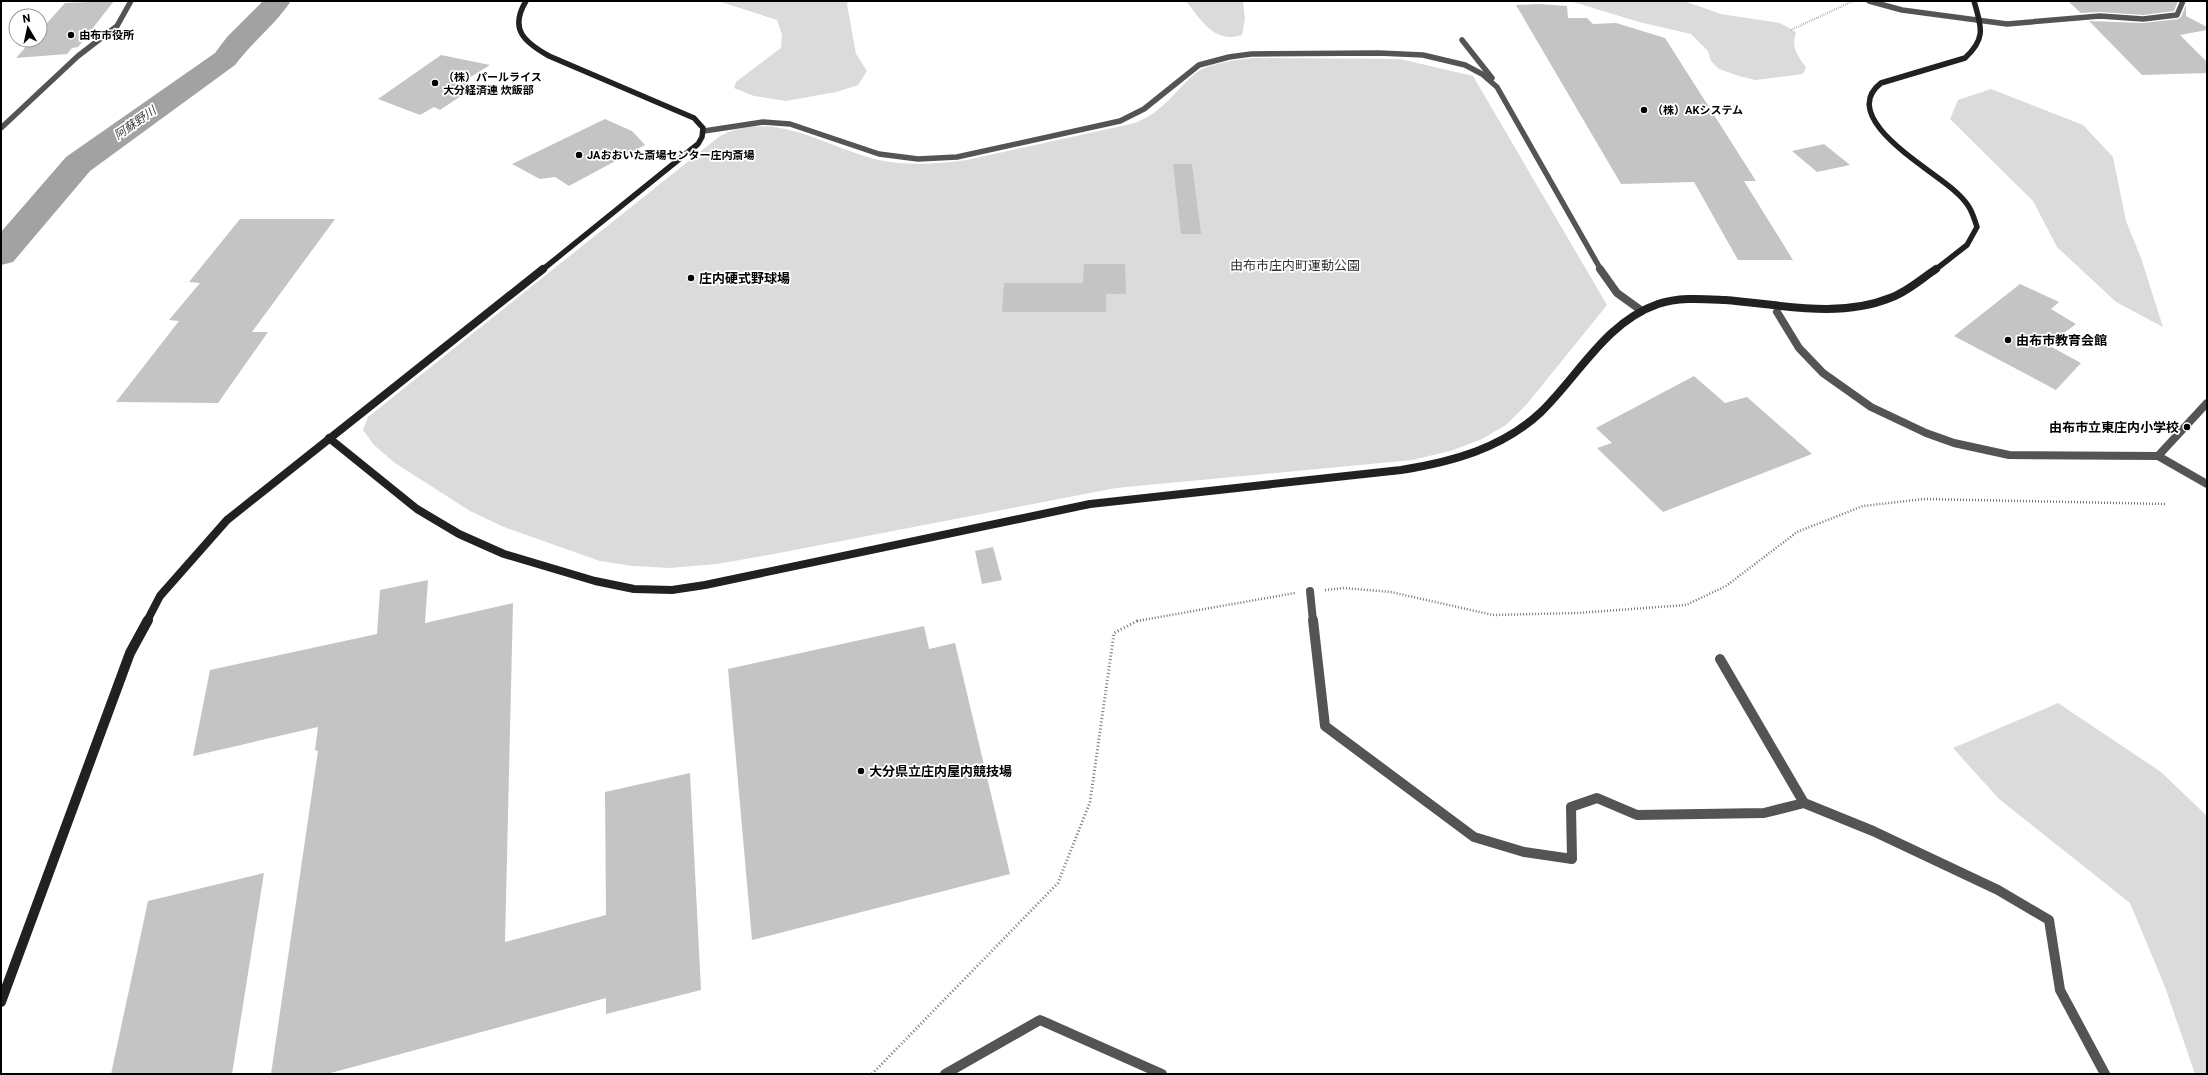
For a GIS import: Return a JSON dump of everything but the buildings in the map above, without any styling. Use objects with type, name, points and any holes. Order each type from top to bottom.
[{"type":"street","points":[[1,128],[78,56],[117,26],[127,12],[131,1]]},
{"type":"street","points":[[1,1002],[130,653],[160,596],[227,520],[673,166],[698,144],[704,131],[700,122],[694,118],[549,56],[530,45],[521,34],[519,28],[519,18],[526,1]]},
{"type":"street","points":[[1869,1],[1902,10],[2011,24],[2100,16],[2143,19],[2170,17],[2177,15],[2183,1]]},
{"type":"street","points":[[329,438],[417,509],[459,534],[479,543],[504,554],[595,581],[634,589],[672,590],[1090,504],[1150,496],[1401,470],[1425,467],[1461,458],[1499,441],[1530,422],[1604,342],[1627,320],[1642,311],[1659,304],[1684,299],[1825,308],[1870,305],[1898,295],[1964,249],[1972,240],[1976,228],[1975,218],[1966,201],[1948,184],[1904,154],[1886,138],[1875,125],[1870,114],[1869,103],[1874,90],[1887,80],[1965,58],[1970,54],[1980,42],[1982,31],[1974,1]]},
{"type":"street","points":[[1462,40],[1482,63],[1497,87],[1607,281],[1617,293],[1642,311]]},
{"type":"street","points":[[704,131],[749,124],[790,124],[879,154],[926,159],[963,156],[1120,121],[1144,109],[1199,65],[1216,59],[1245,55],[1393,52],[1423,55],[1456,63],[1474,70],[1487,76],[1497,87]]},
{"type":"street","points":[[1777,312],[1803,353],[1834,380],[1884,413],[1945,439],[1967,446],[2010,455],[2158,456],[2207,484]]},
{"type":"street","points":[[2158,456],[2207,403]]},
{"type":"street","points":[[1310,591],[1325,726],[1474,837],[1524,852],[1572,858],[1571,807],[1597,798],[1637,815],[1764,813],[1804,803],[1873,831],[1998,890],[2049,920],[2060,990],[2105,1074]]},
{"type":"street","points":[[1720,659],[1804,803]]},
{"type":"street","points":[[945,1074],[1040,1020],[1162,1074]]},
{"type":"path","points":[[1791,30],[1807,24],[1854,1]]},
{"type":"path","points":[[872,1074],[1058,883],[1090,802],[1114,632],[1140,618],[1310,591],[1344,588],[1391,592],[1493,615],[1577,613],[1686,605],[1726,586],[1797,532],[1864,506],[1924,498],[2166,504]]},
{"type":"green space","points":[[718,1],[849,1],[847,4],[856,54],[867,71],[858,85],[836,92],[786,101],[754,96],[734,88],[736,82],[781,48],[782,35],[777,20]]},
{"type":"green space","points":[[1186,1],[1243,1],[1245,19],[1242,35],[1232,37],[1216,33],[1203,22]]},
{"type":"green space","points":[[1570,1],[1684,1],[1721,14],[1780,23],[1796,32],[1794,43],[1796,51],[1806,67],[1803,74],[1756,80],[1742,77],[1719,69],[1711,61],[1708,51],[1691,34],[1639,22]]},
{"type":"green space","name":"由布市庄内町運動公園","points":[[1252,58],[1400,59],[1473,76],[1607,305],[1527,404],[1506,425],[1480,440],[1450,451],[1412,460],[1116,488],[779,553],[717,564],[669,568],[633,566],[600,561],[504,527],[470,511],[395,463],[374,445],[363,430],[368,417],[720,136],[740,128],[761,126],[781,128],[800,133],[859,154],[890,162],[923,164],[967,160],[1135,123],[1146,118],[1162,106],[1196,73],[1223,62]]},
{"type":"green space","points":[[1991,89],[2083,125],[2113,157],[2126,221],[2141,258],[2163,327],[2116,302],[2057,247],[2033,201],[1950,119],[1958,100]]},
{"type":"green space","points":[[2058,703],[2161,772],[2207,816],[2207,1074],[2195,1074],[2165,987],[2130,903],[1999,799],[1953,748]]},
{"type":"waterway","name":"阿蘇野川","points":[[1,254],[78,164],[225,59],[237,43],[265,17],[277,1]]},
{"type":"place","name":"由布市役所","points":[[71,35]]},
{"type":"place","name":"（株）パールライス 大分経済連 炊飯部","points":[[435,83]]},
{"type":"place","name":"（株）AKシステム","points":[[1644,110]]},
{"type":"place","name":"JAおおいた斎場センター庄内斎場","points":[[579,155]]},
{"type":"place","name":"庄内硬式野球場","points":[[691,278]]},
{"type":"place","name":"由布市教育会館","points":[[2008,340]]},
{"type":"place","name":"由布市立東庄内小学校","points":[[2187,427]]},
{"type":"place","name":"大分県立庄内屋内競技場","points":[[861,771]]}]
